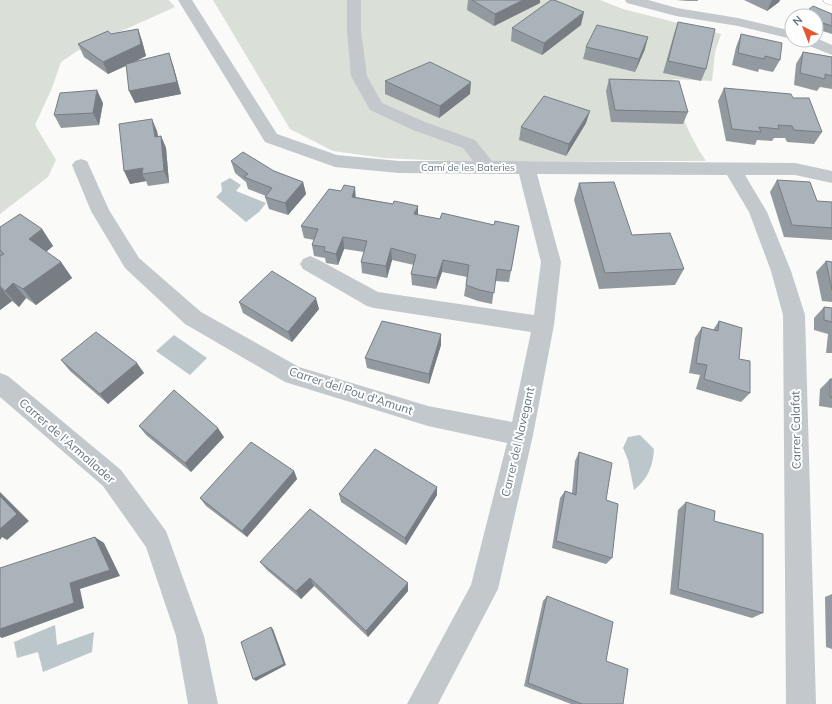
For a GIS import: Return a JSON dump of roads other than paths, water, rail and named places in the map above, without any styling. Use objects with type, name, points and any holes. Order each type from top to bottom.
[{"type":"street","name":"Camí de les Bateries","points":[[185,0],[271,138],[335,161],[399,167],[795,169],[832,177]]},
{"type":"street","points":[[354,0],[354,31],[359,76],[376,106],[419,126],[469,144],[487,167]]},
{"type":"street","points":[[632,0],[676,12],[738,22],[784,33]]},
{"type":"street","name":"Carrer del Pou d'Amunt","points":[[81,165],[100,211],[132,263],[193,318],[293,375],[428,416],[521,435]]},
{"type":"street","name":"Carrer del Navegant","points":[[422,704],[484,589],[521,435],[543,325],[551,262],[526,168]]},
{"type":"street","name":"Carrer Calafat","points":[[732,168],[758,212],[781,271],[794,315],[801,704]]},
{"type":"street","points":[[310,264],[374,300],[543,325]]},
{"type":"street","name":"Carrer de l'Armallader","points":[[0,382],[112,478],[157,540],[190,636],[203,704]]}]
